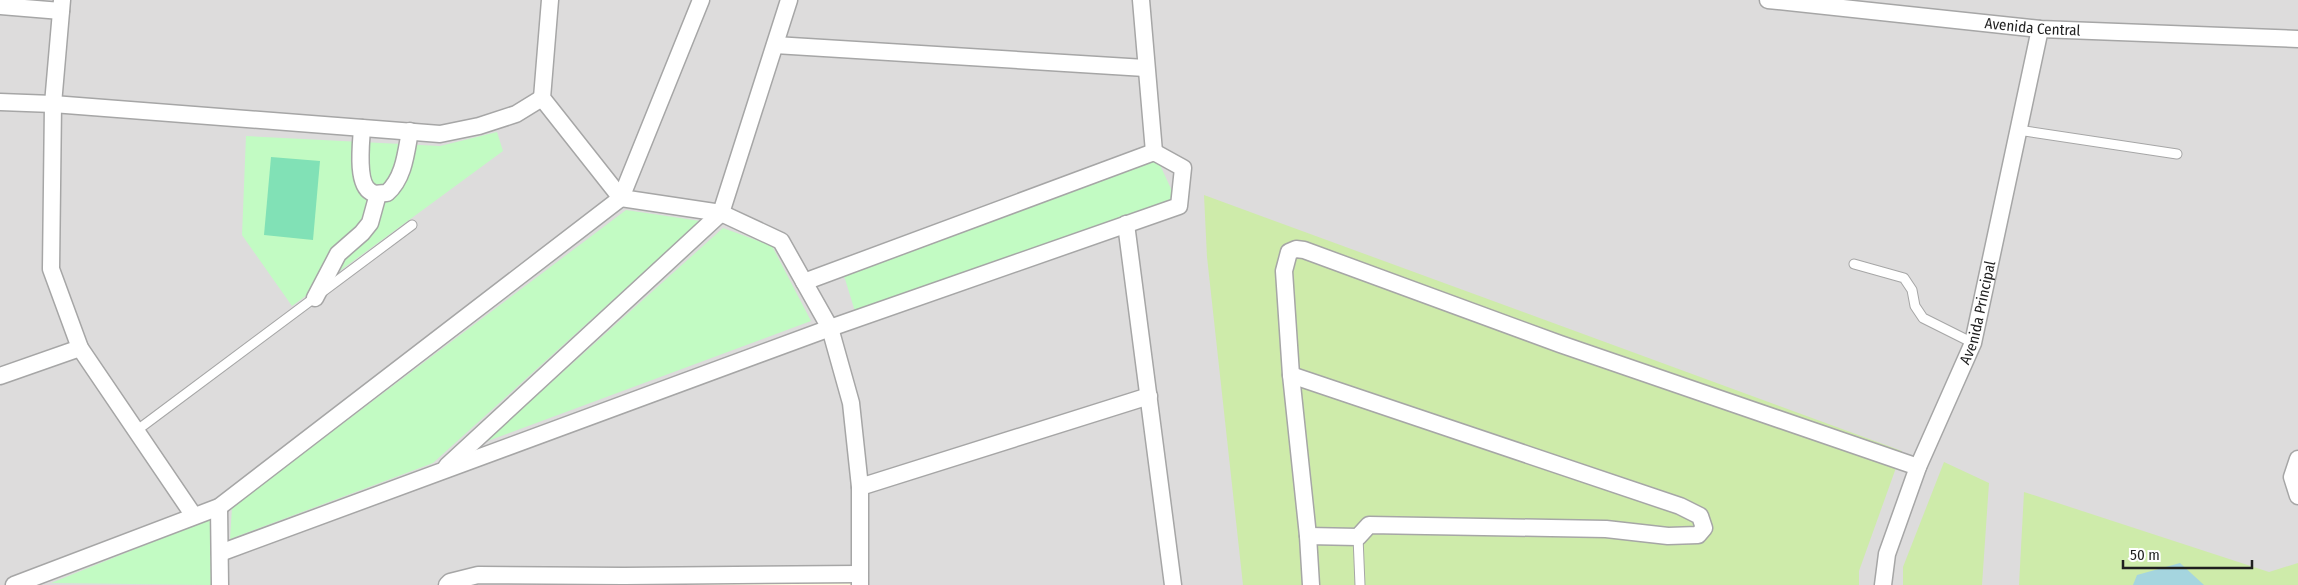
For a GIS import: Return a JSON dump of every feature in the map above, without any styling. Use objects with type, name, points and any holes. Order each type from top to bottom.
[{"type":"street","points":[[447,585],[450,582],[478,575],[625,581],[860,580],[860,487],[851,403],[830,328],[781,241],[721,213],[622,198],[542,98],[550,0]]},
{"type":"street","points":[[14,585],[33,582],[219,507],[622,198],[701,0]]},
{"type":"street","points":[[442,471],[721,213],[789,0]]},
{"type":"street","points":[[1141,0],[1145,68],[1154,152]]},
{"type":"street","name":"Avenida Central","points":[[1768,0],[2040,29],[2298,39]]},
{"type":"street","points":[[0,6],[62,5],[54,104],[50,270],[80,348],[194,516]]},
{"type":"street","name":"Avenida Principal","points":[[1883,585],[1887,554],[1918,467],[1973,342],[2040,29]]},
{"type":"street","points":[[775,45],[1145,68]]},
{"type":"street","points":[[0,102],[54,104],[440,134],[479,126],[516,114],[542,98]]},
{"type":"street","points":[[362,128],[361,181],[370,192],[378,194],[387,193],[396,183],[405,162],[410,131]]},
{"type":"street","points":[[220,553],[830,328],[1179,206],[1183,168],[1154,152],[804,282]]},
{"type":"street","points":[[315,298],[338,254],[362,233],[370,223],[378,194]]},
{"type":"street","points":[[1126,224],[1173,585]]},
{"type":"street","points":[[1311,585],[1308,536],[1291,375],[1284,272],[1290,252],[1296,249],[1304,250],[1560,344],[1918,467]]},
{"type":"street","points":[[0,376],[80,348]]},
{"type":"street","points":[[1291,375],[1680,506],[1700,516],[1704,528],[1698,535],[1668,536],[1606,529],[1379,524],[1369,525],[1358,536],[1308,536]]},
{"type":"street","points":[[860,487],[1149,396]]},
{"type":"street","points":[[2298,459],[2292,477],[2298,496]]},
{"type":"street","points":[[219,507],[220,585]]},
{"type":"lane","points":[[2018,130],[2177,154]]},
{"type":"lane","points":[[136,431],[412,226]]},
{"type":"lane","points":[[1854,264],[1904,278],[1912,290],[1915,306],[1923,318],[1973,342]]},
{"type":"lane","points":[[1358,536],[1360,585]]},
{"type":"shaded area","points":[[0,0],[2298,0],[2298,585],[0,585]]},
{"type":"shaded area","points":[[859,574],[860,585],[625,585],[826,575]]},
{"type":"green space","points":[[497,132],[503,151],[292,306],[242,235],[246,136],[440,146]]},
{"type":"green space","points":[[1154,152],[1179,206],[857,318],[845,279],[839,269]]},
{"type":"green space","points":[[271,157],[320,161],[313,240],[264,235]]},
{"type":"green space","points":[[1204,195],[1902,451],[1859,571],[1859,585],[1243,585],[1207,257]]},
{"type":"green space","points":[[626,210],[700,221],[433,463],[230,539],[232,507]]},
{"type":"green space","points":[[723,228],[772,246],[811,321],[485,442]]},
{"type":"green space","points":[[1944,462],[1989,483],[1982,585],[1903,585],[1903,567]]},
{"type":"green space","points":[[2024,492],[2269,572],[2298,563],[2298,585],[2019,585]]},
{"type":"green space","points":[[212,518],[212,585],[51,583]]},
{"type":"water","points":[[2180,563],[2204,585],[2133,585],[2137,575]]}]
